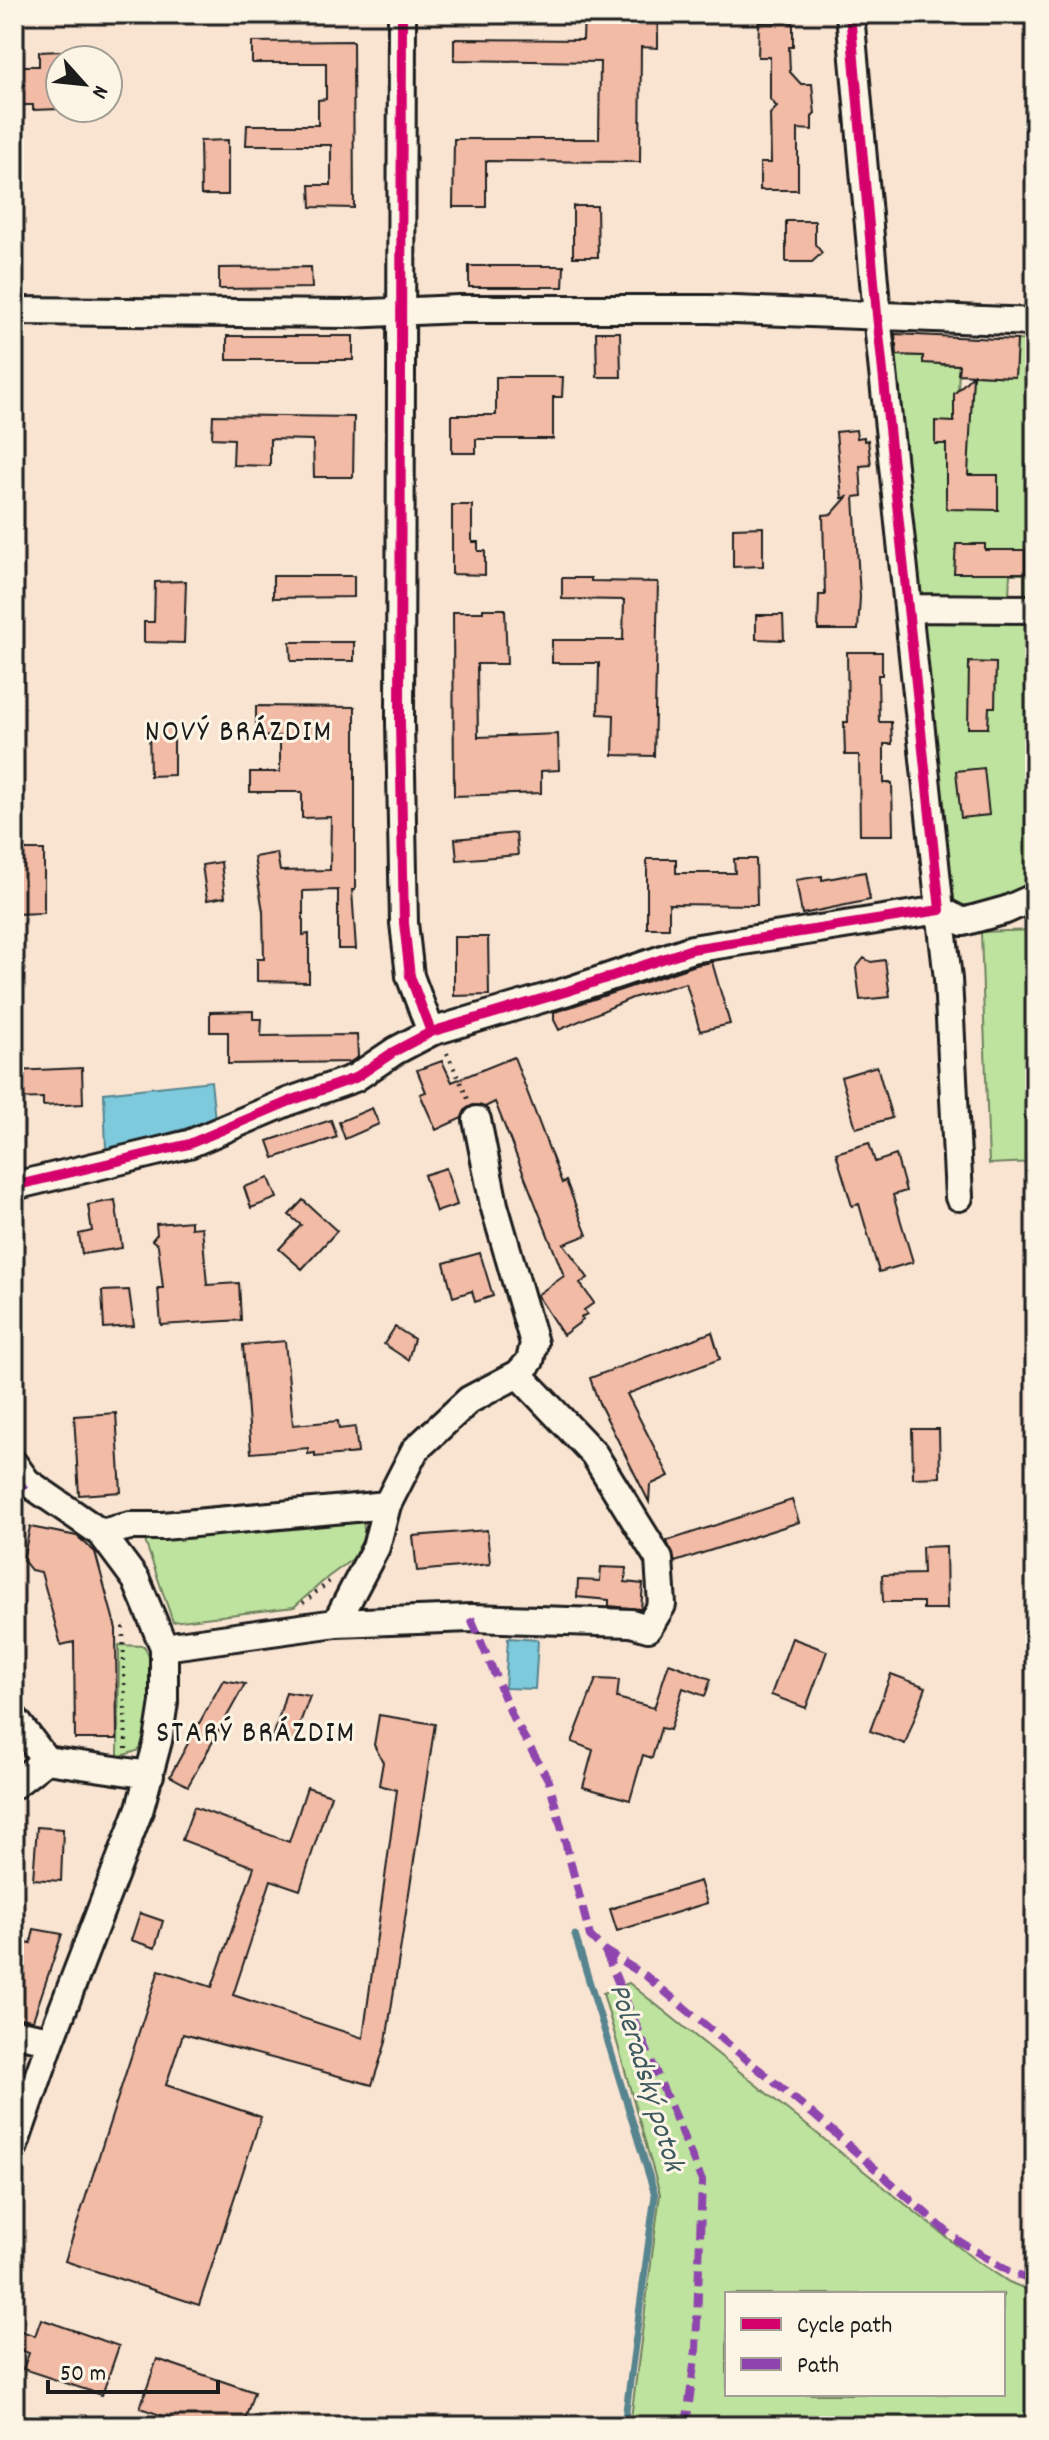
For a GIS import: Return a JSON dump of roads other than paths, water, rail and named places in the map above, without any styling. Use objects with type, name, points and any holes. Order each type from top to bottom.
[{"type":"street","points":[[402,14],[400,723],[404,923],[410,976],[431,1032]]},
{"type":"street","points":[[850,14],[877,315],[948,979],[959,1197]]},
{"type":"street","points":[[14,311],[710,309],[1035,322]]},
{"type":"street","points":[[908,608],[1035,609]]},
{"type":"street","points":[[14,1186],[189,1144],[290,1101],[355,1078],[431,1032],[568,991],[692,949],[940,910],[963,922],[1006,910],[1035,897]]},
{"type":"street","points":[[336,1623],[376,1547],[387,1505],[415,1450],[469,1400],[518,1374],[530,1361],[534,1343],[494,1205],[477,1120]]},
{"type":"street","points":[[164,1647],[336,1623],[471,1618],[631,1623],[648,1628],[662,1605],[659,1559],[594,1454],[518,1374]]},
{"type":"street","points":[[14,1464],[27,1482],[101,1533],[136,1580],[164,1647],[164,1702],[139,1773],[105,1901],[14,2146]]},
{"type":"street","points":[[101,1533],[130,1526],[178,1525],[387,1505]]},
{"type":"street","points":[[14,1718],[46,1760],[139,1773]]},
{"type":"street","points":[[14,1785],[46,1760]]},
{"type":"street","points":[[14,2033],[51,2040]]},
{"type":"water","points":[[211,1081],[215,1120],[106,1151],[104,1093]]},
{"type":"water","points":[[508,1638],[538,1640],[535,1689],[505,1688]]},
{"type":"waterway","name":"Poleradský potok","points":[[575,1935],[655,2195],[624,2426]]},
{"type":"district","name":"NOVÝ BRÁZDIM","points":[[239,734]]},
{"type":"district","name":"STARÝ BRÁZDIM","points":[[256,1735]]}]
